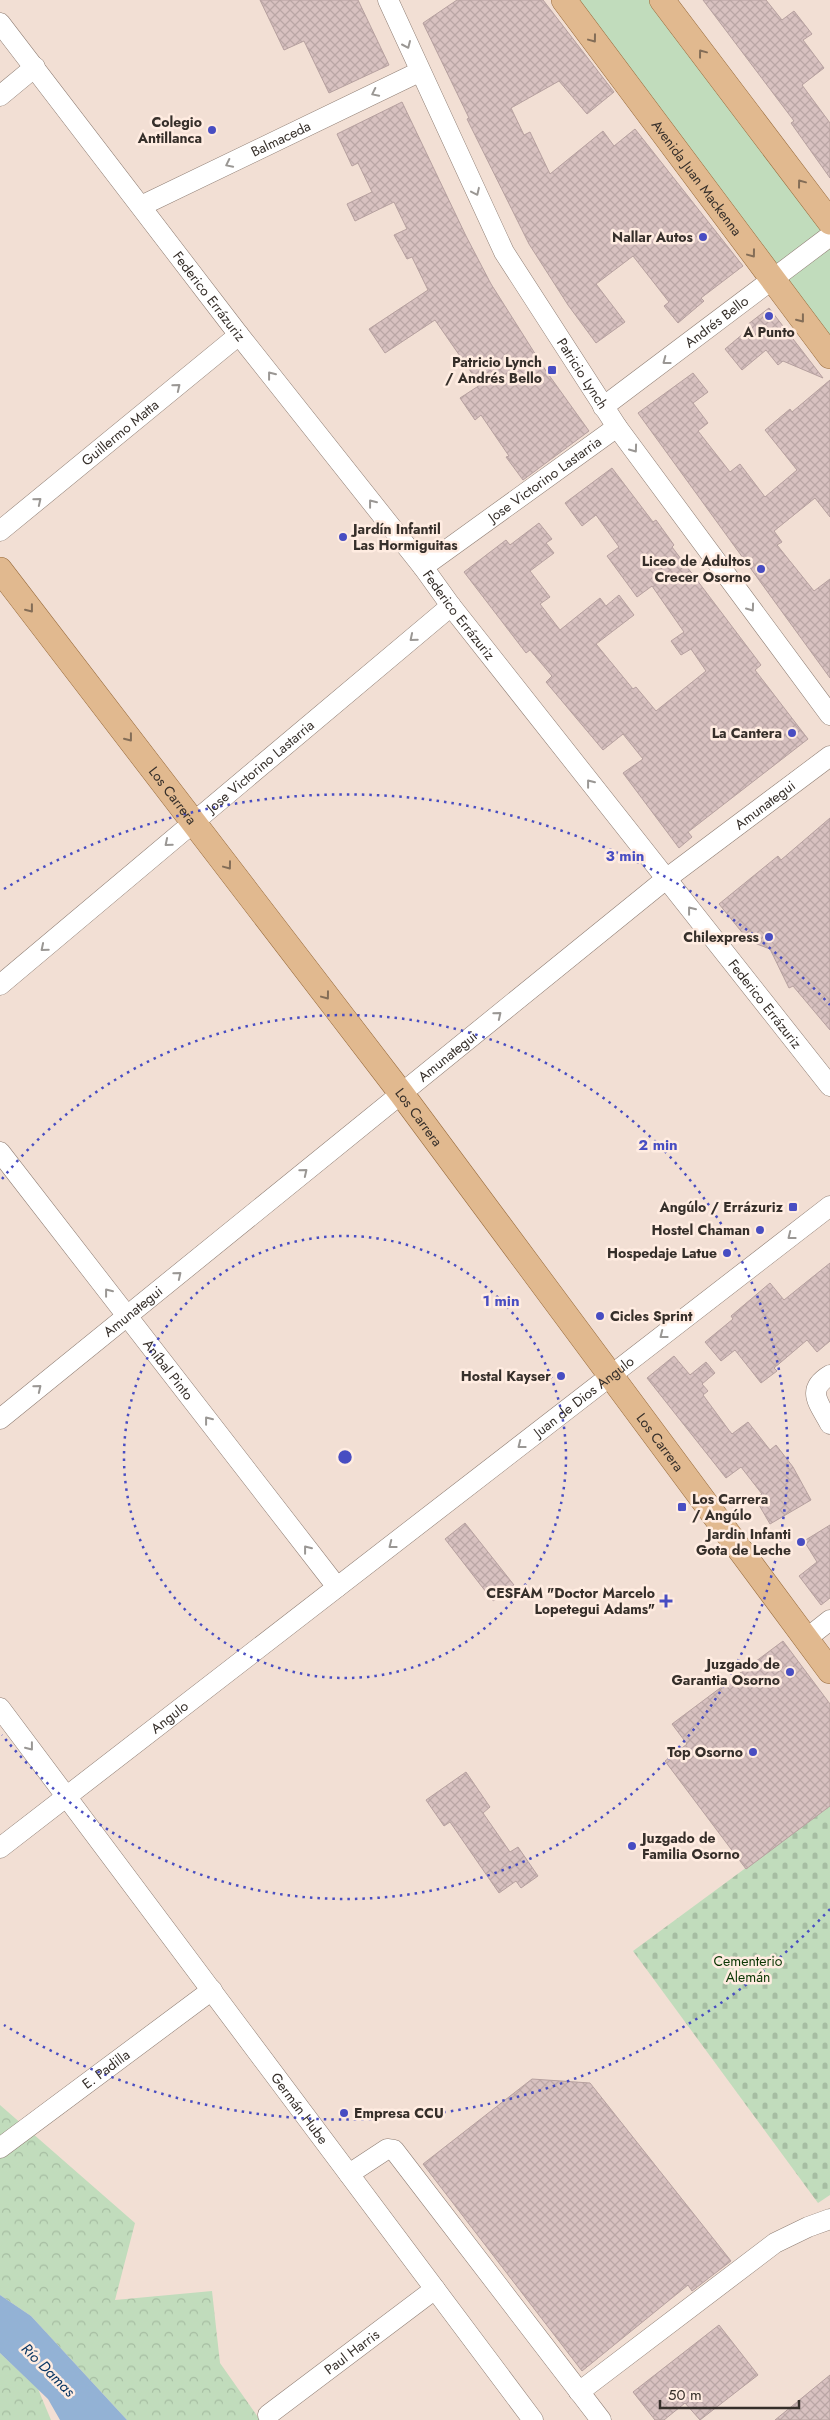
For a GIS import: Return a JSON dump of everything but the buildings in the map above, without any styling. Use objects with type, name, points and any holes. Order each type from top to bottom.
[{"type":"main road","name":"Avenida Juan Mackenna","points":[[564,0],[772,281],[830,356]]},
{"type":"main road","points":[[662,0],[830,222]]},
{"type":"main road","name":"Los Carrera","points":[[0,570],[401,1093],[830,1671]]},
{"type":"street","name":"Patricio Lynch","points":[[395,3],[419,72],[504,252],[617,427],[830,715]]},
{"type":"street","name":"Federico Errázuriz","points":[[0,23],[239,336],[423,567],[451,606],[830,1086]]},
{"type":"street","points":[[0,96],[35,67]]},
{"type":"street","name":"Balmaceda","points":[[141,206],[419,72]]},
{"type":"street","name":"Andrés Bello","points":[[603,407],[830,236]]},
{"type":"street","name":"Guillermo Matta","points":[[0,531],[239,336]]},
{"type":"street","name":"Jose Victorino Lastarria","points":[[423,567],[617,427]]},
{"type":"street","name":"Jose Victorino Lastarria","points":[[0,985],[451,606]]},
{"type":"street","name":"Amunategui","points":[[0,1419],[666,879],[830,756]]},
{"type":"street","name":"Aníbal Pinto","points":[[0,1152],[337,1587]]},
{"type":"street","name":"Juan de Dios Angulo","points":[[337,1587],[830,1206]]},
{"type":"street","points":[[830,1375],[818,1382],[815,1390],[817,1399],[830,1424]]},
{"type":"street","name":"Angulo","points":[[0,1848],[337,1587]]},
{"type":"street","points":[[806,1639],[830,1620]]},
{"type":"street","name":"Germán Hube","points":[[0,1708],[531,2419]]},
{"type":"street","name":"E. Padilla","points":[[0,2148],[212,1990]]},
{"type":"street","points":[[349,2174],[387,2149],[394,2150],[601,2420]]},
{"type":"street","points":[[579,2392],[774,2243],[808,2227],[830,2220]]},
{"type":"street","name":"Paul Harris","points":[[268,2415],[435,2289]]},
{"type":"green space","points":[[571,0],[657,0],[830,226],[830,342]]},
{"type":"green space","name":"Cementerio Alemán","points":[[830,1806],[830,2195],[818,2203],[633,1951]]},
{"type":"green space","points":[[0,2105],[135,2223],[115,2300],[212,2291],[220,2363],[260,2420],[127,2420],[31,2316],[0,2295]]},
{"type":"green space","points":[[0,2353],[38,2389],[51,2420],[0,2420]]},
{"type":"water","name":"Río Damas","points":[[0,2295],[31,2316],[127,2420],[60,2420],[48,2399],[0,2353]]},
{"type":"place","name":"Colegio Antillanca","points":[[212,130]]},
{"type":"place","name":"Nallar Autos","points":[[703,237]]},
{"type":"place","name":"A Punto","points":[[769,316]]},
{"type":"place","name":"Patricio Lynch / Andrés Bello","points":[[552,370]]},
{"type":"place","name":"Jardín Infantil Las Hormiguitas","points":[[343,537]]},
{"type":"place","name":"Liceo de Adultos Crecer Osorno","points":[[761,569]]},
{"type":"place","name":"La Cantera","points":[[792,733]]},
{"type":"place","name":"Chilexpress","points":[[769,937]]},
{"type":"place","name":"Angúlo / Errázuriz","points":[[793,1207]]},
{"type":"place","name":"Hostel Chaman","points":[[760,1230]]},
{"type":"place","name":"Hospedaje Latue","points":[[727,1253]]},
{"type":"place","name":"Cicles Sprint","points":[[600,1316]]},
{"type":"place","name":"Hostal Kayser","points":[[561,1376]]},
{"type":"place","name":"Los Carrera / Angúlo","points":[[682,1507]]},
{"type":"place","name":"Jardin Infanti Gota de Leche","points":[[801,1542]]},
{"type":"place","name":"CESFAM \"Doctor Marcelo Lopetegui Adams\"","points":[[666,1601]]},
{"type":"place","name":"Juzgado de Garantia Osorno","points":[[790,1672]]},
{"type":"place","name":"Top Osorno","points":[[753,1752]]},
{"type":"place","name":"Juzgado de Familia Osorno","points":[[632,1846]]},
{"type":"place","name":"Empresa CCU","points":[[344,2113]]}]
